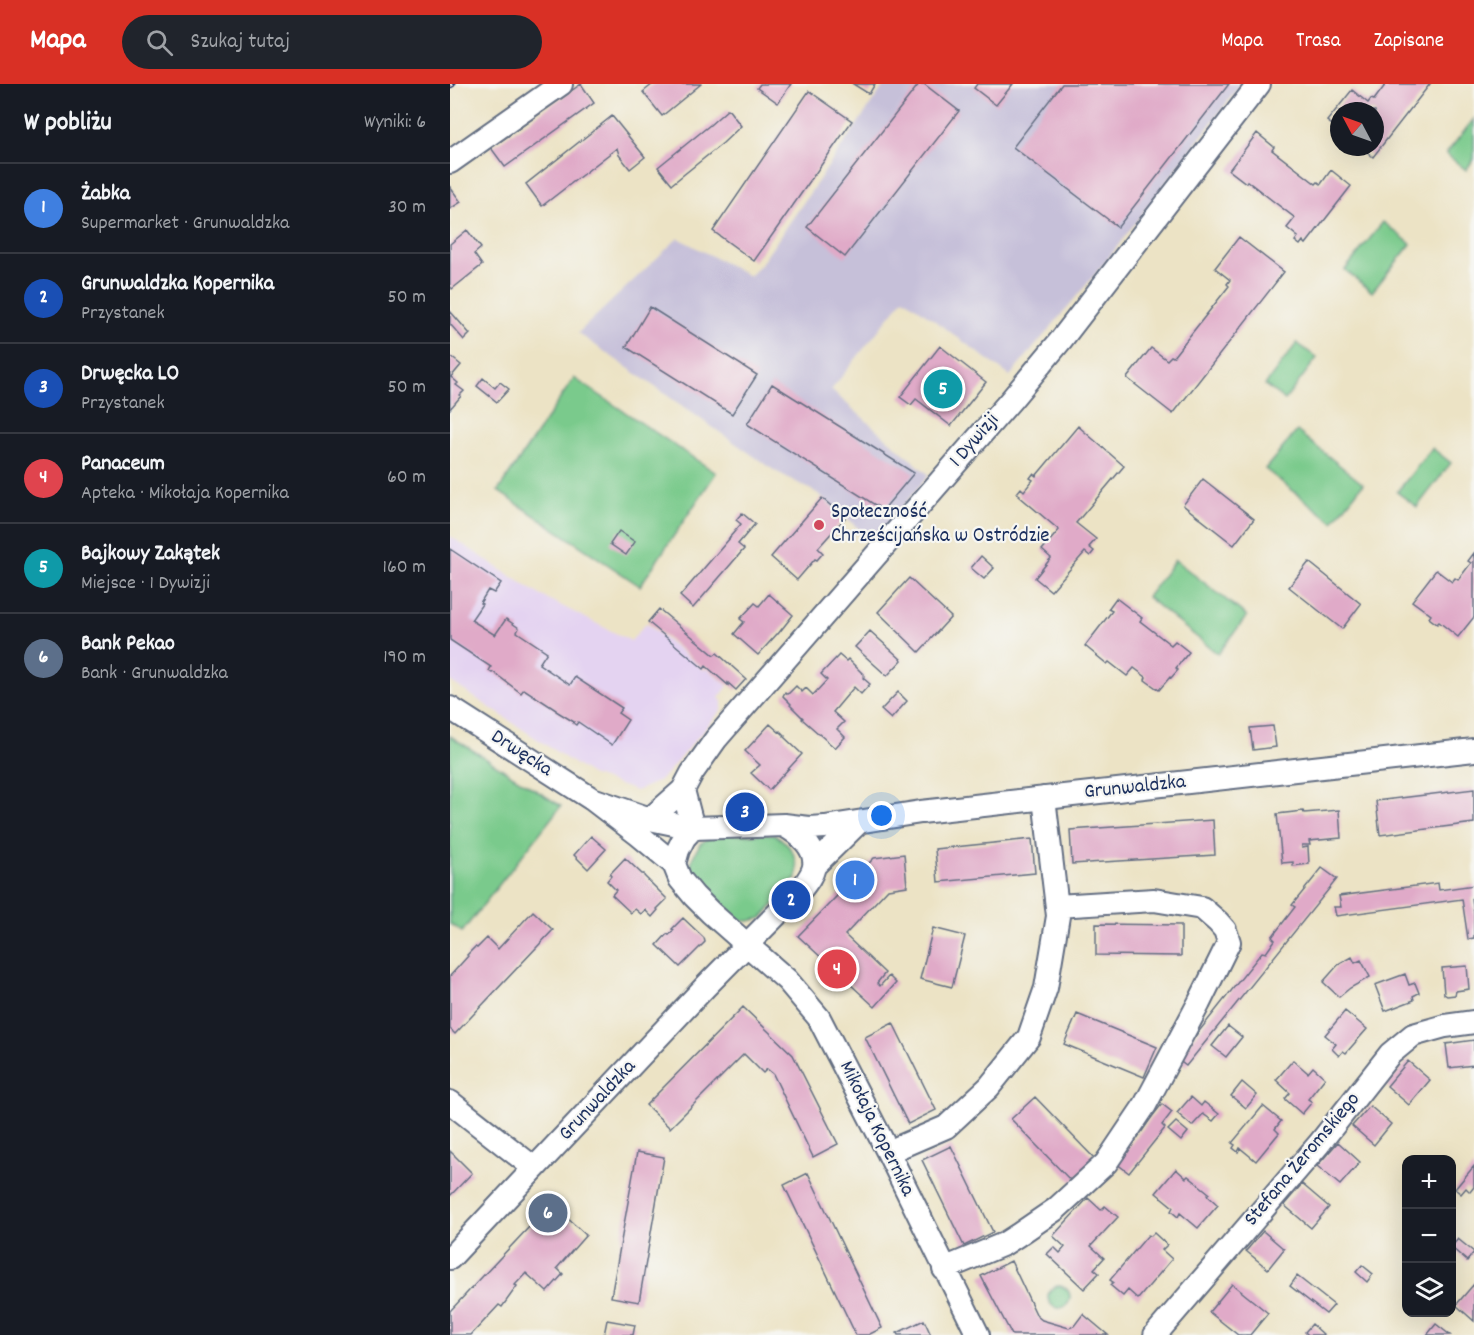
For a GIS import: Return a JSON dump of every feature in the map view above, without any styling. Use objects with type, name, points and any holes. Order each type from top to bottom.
[{"type":"street","points":[[450,162],[561,84]]},
{"type":"street","name":"1 Dywizji","points":[[650,819],[683,790],[692,772],[716,739],[1061,340],[1258,84]]},
{"type":"street","name":"Drwęcka","points":[[450,708],[592,799],[674,864]]},
{"type":"street","name":"Grunwaldzka","points":[[858,823],[921,812],[1474,750]]},
{"type":"street","points":[[683,790],[693,828]]},
{"type":"street","points":[[888,1152],[945,1127],[989,1087],[1029,1037],[1046,988],[1058,916],[1044,798]]},
{"type":"street","name":"Drwęcka","points":[[592,799],[650,819],[693,828]]},
{"type":"street","points":[[858,823],[814,866],[799,892],[746,944],[694,896],[680,879],[674,864],[684,838],[693,828],[783,825],[825,828],[858,823]]},
{"type":"street","points":[[783,825],[799,834],[809,845],[814,866]]},
{"type":"street","points":[[944,1269],[1004,1244],[1056,1209],[1106,1163],[1145,1105],[1199,1003],[1228,942],[1225,930],[1202,908],[1154,900],[1057,906]]},
{"type":"street","name":"Grunwaldzka","points":[[450,1258],[746,944]]},
{"type":"street","name":"Mikołaja Kopernika","points":[[746,944],[788,980],[819,1018],[978,1335]]},
{"type":"street","name":"Stefana Żeromskiego","points":[[1155,1335],[1319,1144],[1390,1054],[1413,1035],[1445,1026],[1474,1022]]},
{"type":"street","points":[[450,1102],[534,1168]]},
{"type":"shaded area","points":[[885,84],[1241,84],[1107,260],[1010,376],[904,298],[831,390],[929,475],[873,541],[817,493],[775,471],[578,333],[678,238],[749,276],[761,264]]},
{"type":"shaded area","points":[[450,536],[540,595],[631,641],[646,623],[704,670],[707,668],[728,686],[719,698],[722,701],[722,709],[661,780],[636,791],[591,775],[450,681]]},
{"type":"green space","points":[[1474,119],[1474,159],[1466,170],[1446,154]]},
{"type":"green space","points":[[1383,222],[1411,244],[1372,292],[1345,270]]},
{"type":"green space","points":[[1297,343],[1317,358],[1285,400],[1265,385]]},
{"type":"green space","points":[[574,378],[716,473],[640,586],[498,491]]},
{"type":"green space","points":[[1297,431],[1363,484],[1333,522],[1265,469]]},
{"type":"green space","points":[[1432,448],[1451,463],[1417,507],[1397,492]]},
{"type":"green space","points":[[1175,560],[1247,616],[1218,654],[1147,597]]},
{"type":"green space","points":[[450,736],[561,806],[462,932],[450,924]]},
{"type":"green space","points":[[714,834],[774,834],[793,852],[797,864],[797,878],[762,918],[749,921],[732,920],[693,880],[691,864],[693,857],[700,844]]},
{"type":"green space","points":[[1059,1286],[1067,1289],[1070,1297],[1067,1305],[1059,1308],[1051,1305],[1048,1297],[1051,1289]]},
{"type":"building","points":[[581,84],[594,103],[505,167],[491,148]]},
{"type":"building","points":[[653,84],[701,84],[662,116],[643,92]]},
{"type":"building","points":[[760,84],[791,84],[778,103],[757,88]]},
{"type":"building","points":[[853,84],[875,84],[869,94]]},
{"type":"building","points":[[919,84],[924,84],[959,111],[845,257],[807,227]]},
{"type":"building","points":[[977,84],[1013,84],[996,105],[974,88]]},
{"type":"building","points":[[1062,84],[1229,84],[1118,227],[1013,147]]},
{"type":"building","points":[[1386,84],[1430,84],[1384,143],[1384,102],[1369,102],[1371,99],[1374,100]]},
{"type":"building","points":[[1352,90],[1367,102],[1342,102]]},
{"type":"building","points":[[809,91],[852,121],[754,261],[713,231]]},
{"type":"building","points":[[728,109],[741,126],[672,184],[658,167]]},
{"type":"building","points":[[612,116],[645,157],[630,169],[619,155],[617,148],[542,206],[526,184]]},
{"type":"building","points":[[1257,133],[1274,147],[1272,150],[1316,184],[1318,182],[1321,184],[1331,170],[1351,186],[1306,244],[1303,241],[1300,245],[1295,241],[1298,237],[1287,228],[1295,218],[1229,170]]},
{"type":"building","points":[[450,187],[461,202],[450,209]]},
{"type":"building","points":[[467,230],[481,248],[474,254],[482,265],[452,289],[450,286],[450,244]]},
{"type":"building","points":[[1239,237],[1284,272],[1173,414],[1127,378],[1151,348],[1167,360],[1173,357],[1229,286],[1227,284],[1230,280],[1215,268]]},
{"type":"building","points":[[650,307],[757,375],[732,414],[626,347]]},
{"type":"building","points":[[450,311],[470,334],[464,340],[450,324]]},
{"type":"building","points":[[940,346],[986,382],[951,426],[916,399],[911,405],[900,397]]},
{"type":"building","points":[[450,356],[461,365],[451,377],[464,391],[450,409]]},
{"type":"building","points":[[483,378],[495,388],[500,382],[509,389],[497,402],[477,386]]},
{"type":"building","points":[[772,384],[914,473],[883,510],[747,424]]},
{"type":"building","points":[[1078,426],[1124,466],[1076,523],[1096,539],[1089,547],[1094,551],[1090,556],[1085,552],[1051,591],[1035,578],[1051,558],[1042,550],[1059,530],[1017,493],[1021,488],[1024,491],[1033,480],[1030,478],[1033,474],[1036,476]]},
{"type":"building","points":[[1203,479],[1254,519],[1234,545],[1183,505]]},
{"type":"building","name":"Społeczność Chrześcijańska w Ostródzie","points":[[822,498],[845,518],[818,548],[823,553],[797,580],[771,557]]},
{"type":"building","points":[[742,513],[755,524],[738,544],[744,549],[693,608],[680,596],[741,524],[736,520]]},
{"type":"building","points":[[619,531],[635,542],[626,555],[610,544]]},
{"type":"building","points":[[450,549],[501,583],[494,593],[488,590],[471,620],[495,635],[506,619],[519,628],[517,632],[547,652],[539,664],[570,685],[575,677],[622,708],[618,713],[628,720],[612,745],[578,722],[576,725],[524,689],[521,693],[489,671],[491,667],[450,640]]},
{"type":"building","points":[[1474,553],[1474,617],[1458,637],[1439,622],[1437,624],[1429,618],[1431,615],[1412,601],[1436,570],[1452,582],[1455,578],[1458,580],[1471,563],[1468,561]]},
{"type":"building","points":[[981,556],[994,568],[984,579],[971,568]]},
{"type":"building","points":[[1309,562],[1361,604],[1342,629],[1289,587]]},
{"type":"building","points":[[909,578],[951,617],[919,652],[878,612]]},
{"type":"building","points":[[769,594],[793,615],[758,655],[734,634],[744,622],[740,619],[755,603],[759,606]]},
{"type":"building","points":[[1116,598],[1142,618],[1140,621],[1171,645],[1175,641],[1189,652],[1176,668],[1178,670],[1159,690],[1134,668],[1127,676],[1109,662],[1107,664],[1085,646],[1112,611],[1108,609]]},
{"type":"building","points":[[659,609],[714,655],[717,653],[746,679],[736,690],[706,666],[704,669],[648,622]]},
{"type":"building","points":[[870,631],[902,660],[887,676],[855,647]]},
{"type":"building","points":[[839,655],[846,661],[848,659],[870,684],[861,694],[854,687],[833,712],[844,722],[837,729],[845,737],[835,748],[802,719],[783,696],[785,692],[788,694],[796,686],[802,692],[806,688],[813,695],[827,680],[821,674]]},
{"type":"building","points":[[898,692],[907,701],[891,719],[881,710]]},
{"type":"building","points":[[770,724],[802,754],[769,790],[751,773],[760,765],[745,751]]},
{"type":"building","points":[[1273,726],[1276,747],[1253,750],[1250,728]]},
{"type":"building","points":[[1474,789],[1474,823],[1380,835],[1376,801]]},
{"type":"building","points":[[1339,810],[1341,838],[1309,841],[1310,845],[1302,845],[1302,848],[1308,847],[1309,864],[1293,866],[1293,862],[1282,863],[1277,814]]},
{"type":"building","points":[[1213,820],[1215,855],[1072,864],[1070,830]]},
{"type":"building","points":[[591,836],[606,849],[588,869],[574,855]]},
{"type":"building","points":[[1032,839],[1035,873],[938,882],[935,849]]},
{"type":"building","points":[[904,854],[907,886],[888,889],[845,935],[885,973],[877,983],[880,986],[889,976],[896,983],[875,1007],[798,936],[874,858]]},
{"type":"building","points":[[625,858],[644,874],[667,899],[652,917],[645,910],[641,914],[635,909],[631,913],[612,895],[616,890],[607,881],[610,874]]},
{"type":"building","points":[[1322,868],[1337,879],[1186,1066],[1177,1059],[1262,952],[1266,953],[1275,940],[1272,937],[1295,907],[1292,905]]},
{"type":"building","points":[[1438,883],[1439,890],[1474,885],[1474,898],[1472,898],[1474,938],[1468,939],[1462,899],[1336,916],[1334,907],[1341,907],[1339,896]]},
{"type":"building","points":[[533,911],[553,930],[455,1034],[450,1029],[450,976],[467,955],[487,938],[498,949]]},
{"type":"building","points":[[683,918],[704,938],[705,942],[680,967],[657,945],[674,930],[672,929]]},
{"type":"building","points":[[1096,924],[1181,925],[1181,956],[1096,955]]},
{"type":"building","points":[[933,928],[965,936],[952,987],[920,979]]},
{"type":"building","points":[[1352,957],[1355,963],[1361,960],[1370,977],[1339,997],[1323,982],[1338,965]]},
{"type":"building","points":[[1467,966],[1469,989],[1456,991],[1455,995],[1444,994],[1442,968]]},
{"type":"building","points":[[1405,974],[1409,985],[1415,983],[1419,993],[1413,996],[1414,1000],[1385,1011],[1375,985]]},
{"type":"building","points":[[743,1007],[793,1055],[838,1144],[813,1157],[773,1074],[767,1069],[763,1073],[744,1054],[670,1128],[646,1105]]},
{"type":"building","points":[[1345,1011],[1367,1029],[1346,1053],[1343,1051],[1339,1056],[1332,1049],[1336,1044],[1325,1035]]},
{"type":"building","points":[[1077,1014],[1157,1047],[1144,1077],[1064,1044]]},
{"type":"building","points":[[893,1023],[936,1110],[908,1124],[865,1037]]},
{"type":"building","points":[[1228,1026],[1242,1037],[1226,1057],[1212,1046]]},
{"type":"building","points":[[1474,1040],[1474,1065],[1449,1068],[1446,1044]]},
{"type":"building","points":[[1293,1060],[1308,1073],[1313,1067],[1325,1078],[1308,1099],[1312,1102],[1302,1114],[1285,1099],[1290,1093],[1276,1080]]},
{"type":"building","points":[[1408,1061],[1430,1080],[1409,1105],[1387,1086]]},
{"type":"building","points":[[1242,1082],[1257,1095],[1246,1108],[1231,1096]]},
{"type":"building","points":[[1035,1097],[1095,1159],[1072,1182],[1011,1119]]},
{"type":"building","points":[[1191,1097],[1201,1106],[1204,1102],[1219,1114],[1213,1121],[1203,1114],[1192,1126],[1177,1113]]},
{"type":"building","points":[[1162,1104],[1172,1112],[1162,1125],[1165,1128],[1129,1173],[1116,1163]]},
{"type":"building","points":[[1263,1106],[1281,1121],[1275,1129],[1279,1133],[1256,1161],[1240,1148],[1238,1152],[1233,1148],[1235,1145],[1232,1143]]},
{"type":"building","points":[[1370,1106],[1391,1124],[1374,1145],[1352,1126]]},
{"type":"building","points":[[1176,1122],[1188,1132],[1181,1141],[1168,1130]]},
{"type":"building","points":[[1338,1142],[1360,1162],[1340,1185],[1317,1166]]},
{"type":"building","points":[[951,1146],[993,1232],[964,1246],[922,1160]]},
{"type":"building","points":[[450,1151],[472,1173],[450,1196]]},
{"type":"building","points":[[637,1152],[664,1157],[639,1302],[611,1297]]},
{"type":"building","points":[[1474,1166],[1474,1187],[1470,1192],[1466,1188],[1461,1194],[1456,1188]]},
{"type":"building","points":[[1176,1169],[1209,1193],[1207,1195],[1218,1205],[1198,1228],[1180,1213],[1178,1217],[1171,1211],[1173,1207],[1156,1193]]},
{"type":"building","points":[[808,1173],[882,1328],[868,1335],[856,1335],[784,1185]]},
{"type":"building","points":[[1302,1184],[1329,1207],[1311,1228],[1284,1205]]},
{"type":"building","points":[[1088,1198],[1101,1210],[1105,1206],[1118,1217],[1091,1246],[1104,1258],[1094,1269],[1099,1273],[1084,1289],[1047,1254],[1054,1247],[1060,1253],[1065,1247],[1053,1236]]},
{"type":"building","points":[[555,1207],[586,1235],[557,1268],[563,1274],[547,1292],[526,1273],[515,1285],[517,1286],[502,1307],[499,1305],[471,1335],[450,1335],[450,1311],[547,1208]]},
{"type":"building","points":[[1263,1231],[1284,1249],[1268,1269],[1246,1251]]},
{"type":"building","points":[[1154,1233],[1167,1245],[1162,1250],[1172,1259],[1138,1299],[1128,1290],[1123,1296],[1110,1285],[1113,1282],[1110,1280],[1148,1235],[1151,1236]]},
{"type":"building","points":[[1458,1239],[1474,1252],[1467,1261],[1456,1251]]},
{"type":"building","points":[[1011,1261],[1037,1316],[1042,1320],[1069,1328],[1074,1326],[1083,1314],[1108,1335],[1012,1335],[981,1276]]},
{"type":"building","points":[[1362,1265],[1373,1274],[1367,1282],[1356,1272]]},
{"type":"building","points":[[1297,1276],[1334,1305],[1326,1314],[1290,1286]]},
{"type":"building","points":[[1232,1284],[1268,1313],[1250,1335],[1238,1335],[1209,1312]]},
{"type":"building","points":[[1474,1284],[1474,1321],[1456,1305]]},
{"type":"building","points":[[607,1320],[635,1325],[633,1335],[604,1335]]},
{"type":"building","points":[[924,1320],[931,1335],[898,1335],[897,1333]]},
{"type":"building","points":[[1312,1324],[1324,1335],[1308,1335],[1305,1332]]},
{"type":"building","points":[[1436,1324],[1450,1335],[1427,1335]]},
{"type":"place","name":"Bajkowy Zakątek","points":[[943,389]]},
{"type":"place","name":"Społeczność Chrześcijańska w Ostródzie","points":[[819,525]]},
{"type":"place","name":"Drwęcka LO","points":[[745,812]]},
{"type":"place","name":"Żabka","points":[[855,880]]},
{"type":"place","name":"Grunwaldzka Kopernika","points":[[791,900]]},
{"type":"place","name":"Panaceum","points":[[837,969]]},
{"type":"place","name":"Bank Pekao","points":[[548,1213]]}]
